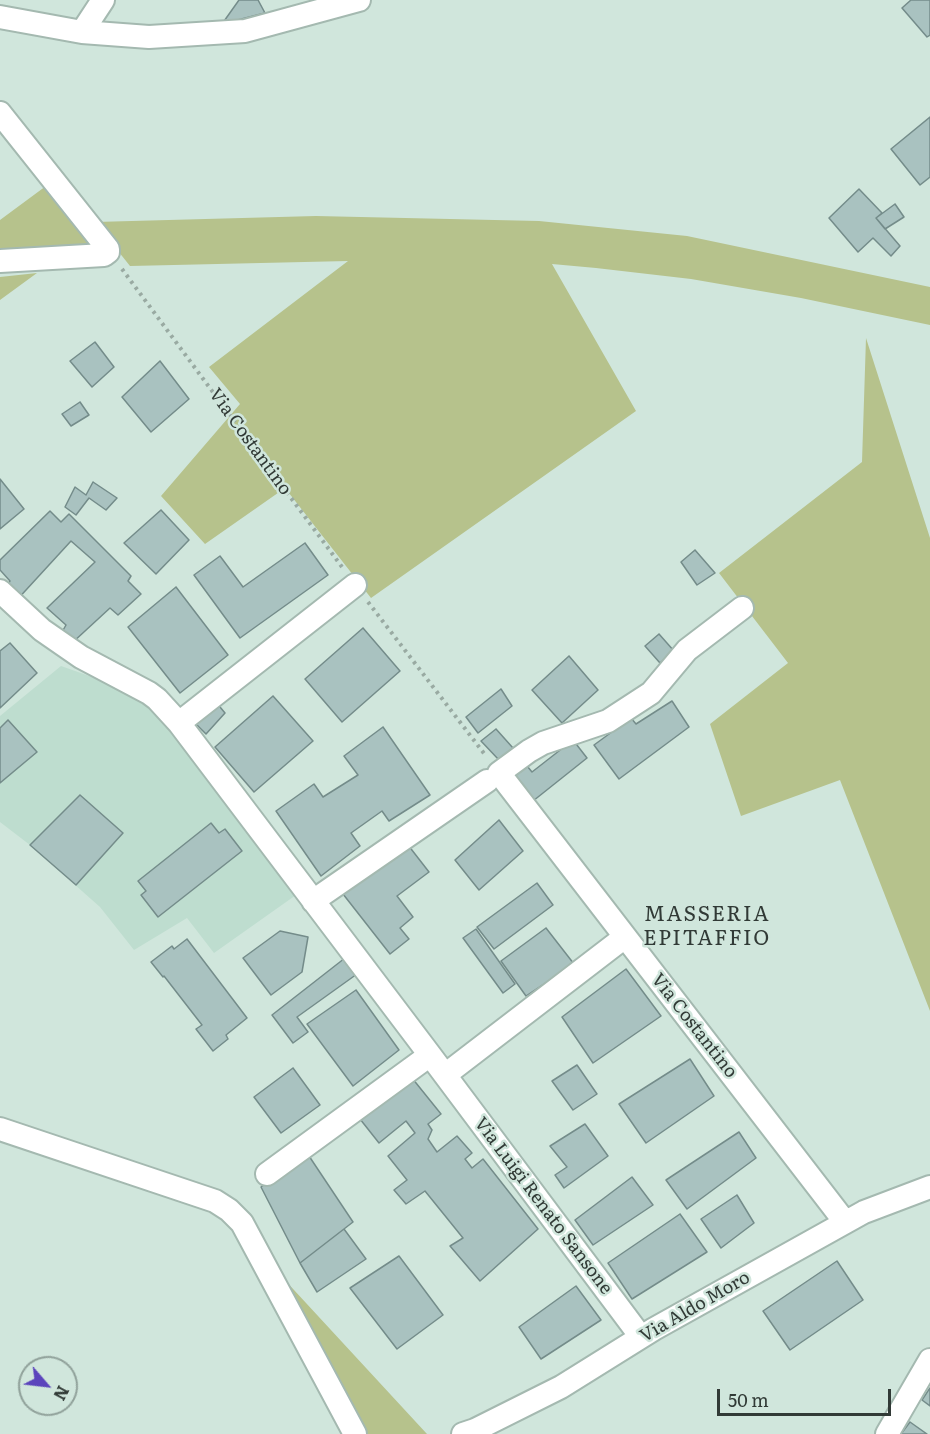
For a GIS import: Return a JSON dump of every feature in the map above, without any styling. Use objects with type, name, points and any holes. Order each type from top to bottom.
[{"type":"street","points":[[82,32],[103,0]]},
{"type":"street","points":[[0,17],[82,32],[149,37],[245,31],[359,0]]},
{"type":"street","points":[[0,113],[108,247],[105,255],[0,261]]},
{"type":"street","points":[[179,723],[355,585]]},
{"type":"street","name":"Via Luigi Renato Sansone","points":[[0,591],[42,630],[81,657],[149,693],[179,723],[641,1337]]},
{"type":"street","points":[[313,901],[529,751],[608,722],[651,693],[687,651],[742,608]]},
{"type":"street","name":"Via Costantino","points":[[493,777],[845,1222]]},
{"type":"street","points":[[445,1075],[617,943]]},
{"type":"street","points":[[267,1174],[430,1055]]},
{"type":"street","points":[[0,1128],[215,1201],[229,1210],[242,1223],[355,1434]]},
{"type":"street","name":"Via Aldo Moro","points":[[463,1434],[561,1387],[641,1337],[845,1222],[864,1212],[930,1187]]},
{"type":"street","points":[[887,1434],[930,1360]]},
{"type":"path","name":"Via Costantino","points":[[108,252],[222,403],[493,777]]},
{"type":"shaded area","points":[[61,666],[146,696],[296,895],[214,953],[187,918],[134,950],[100,907],[30,845],[0,822],[0,716]]},
{"type":"green space","points":[[46,186],[94,244],[0,251],[0,220]]},
{"type":"green space","points":[[316,216],[539,221],[687,236],[930,287],[930,325],[801,298],[691,279],[552,264],[636,411],[371,598],[285,488],[205,544],[161,496],[240,404],[209,367],[348,261],[130,266],[95,222]]},
{"type":"green space","points":[[37,273],[0,300],[0,277]]},
{"type":"green space","points":[[866,338],[930,538],[930,1011],[840,780],[741,816],[710,724],[788,663],[719,573],[862,462]]},
{"type":"green space","points":[[282,1277],[427,1434],[357,1434]]},
{"type":"building","points":[[239,0],[258,0],[265,13],[222,24]]},
{"type":"building","points":[[911,0],[930,0],[930,35],[927,37],[902,8]]},
{"type":"building","points":[[930,117],[930,177],[920,185],[891,149]]},
{"type":"building","points":[[859,189],[882,213],[876,218],[900,246],[891,256],[873,238],[858,252],[829,218]]},
{"type":"building","points":[[895,204],[904,217],[885,229],[876,218]]},
{"type":"building","points":[[95,342],[114,367],[92,387],[70,361]]},
{"type":"building","points":[[160,361],[189,399],[151,432],[122,397]]},
{"type":"building","points":[[80,402],[89,415],[71,426],[62,414]]},
{"type":"building","points":[[0,479],[24,509],[0,529]]},
{"type":"building","points":[[93,482],[117,498],[106,510],[89,498],[76,515],[65,507],[75,487],[86,495]]},
{"type":"building","points":[[161,510],[189,540],[156,574],[124,543]]},
{"type":"building","points":[[50,511],[61,522],[69,514],[131,576],[128,581],[141,594],[118,615],[110,608],[72,643],[62,632],[66,625],[47,608],[95,562],[71,541],[15,602],[5,591],[10,581],[0,570],[0,560]]},
{"type":"building","points":[[305,543],[328,575],[240,638],[194,575],[220,556],[243,587]]},
{"type":"building","points":[[695,550],[715,573],[697,585],[681,562]]},
{"type":"building","points":[[176,587],[228,655],[180,693],[128,627]]},
{"type":"building","points":[[363,628],[400,671],[342,722],[305,679]]},
{"type":"building","points":[[659,634],[674,651],[660,663],[645,646]]},
{"type":"building","points":[[10,643],[37,673],[0,708],[0,651]]},
{"type":"building","points":[[569,656],[598,690],[562,723],[532,690]]},
{"type":"building","points":[[501,689],[512,706],[478,733],[466,717]]},
{"type":"building","points":[[273,696],[313,741],[254,792],[215,747]]},
{"type":"building","points":[[215,701],[225,713],[206,734],[191,719]]},
{"type":"building","points":[[672,701],[689,727],[619,779],[594,745],[631,718],[636,724]]},
{"type":"building","points":[[8,720],[37,752],[0,783],[0,728]]},
{"type":"building","points":[[383,727],[430,795],[389,821],[382,811],[351,833],[360,846],[321,876],[276,811],[314,784],[323,797],[358,775],[344,756]]},
{"type":"building","points":[[496,729],[513,748],[499,760],[481,741]]},
{"type":"building","points":[[573,740],[587,758],[533,801],[509,771],[523,761],[532,772]]},
{"type":"building","points":[[80,795],[123,833],[76,885],[30,845]]},
{"type":"building","points":[[499,820],[523,851],[479,890],[455,860]]},
{"type":"building","points":[[211,823],[219,833],[225,829],[242,851],[158,917],[141,895],[146,891],[138,881]]},
{"type":"building","points":[[408,845],[429,872],[397,896],[413,917],[400,928],[409,939],[390,954],[343,894]]},
{"type":"building","points":[[537,883],[553,905],[494,949],[477,927]]},
{"type":"building","points":[[546,928],[574,964],[526,996],[501,961]]},
{"type":"building","points":[[476,929],[515,984],[503,993],[463,938]]},
{"type":"building","points":[[280,931],[308,937],[302,972],[271,995],[243,958]]},
{"type":"building","points":[[187,939],[247,1018],[226,1035],[228,1039],[213,1051],[196,1029],[202,1025],[151,962],[172,946],[174,949]]},
{"type":"building","points":[[345,958],[357,974],[297,1017],[308,1032],[293,1043],[272,1015]]},
{"type":"building","points":[[626,969],[661,1016],[593,1063],[562,1017]]},
{"type":"building","points":[[356,990],[399,1050],[353,1086],[307,1024]]},
{"type":"building","points":[[690,1059],[714,1096],[646,1143],[619,1104]]},
{"type":"building","points":[[577,1065],[597,1094],[573,1110],[552,1081]]},
{"type":"building","points":[[293,1068],[320,1105],[281,1133],[254,1097]]},
{"type":"building","points":[[412,1078],[441,1114],[428,1124],[432,1130],[428,1139],[437,1152],[457,1136],[472,1153],[465,1159],[472,1168],[483,1159],[538,1229],[480,1281],[450,1246],[463,1238],[425,1191],[406,1204],[394,1190],[407,1180],[388,1156],[415,1133],[406,1121],[379,1143],[360,1119]]},
{"type":"building","points":[[585,1124],[608,1156],[564,1188],[555,1175],[567,1167],[550,1146]]},
{"type":"building","points":[[739,1132],[756,1158],[687,1209],[666,1180]]},
{"type":"building","points":[[307,1153],[353,1222],[300,1263],[261,1187]]},
{"type":"building","points":[[632,1177],[653,1205],[593,1245],[575,1220]]},
{"type":"building","points":[[737,1195],[754,1223],[721,1248],[701,1219]]},
{"type":"building","points":[[680,1214],[707,1252],[632,1299],[608,1263]]},
{"type":"building","points":[[344,1229],[366,1259],[317,1292],[300,1263]]},
{"type":"building","points":[[399,1256],[443,1315],[397,1349],[350,1288]]},
{"type":"building","points":[[837,1261],[863,1300],[790,1350],[763,1311]]},
{"type":"building","points":[[576,1286],[601,1320],[541,1359],[519,1327]]},
{"type":"building","points":[[930,1388],[930,1406],[922,1400]]},
{"type":"building","points":[[910,1422],[927,1434],[901,1434]]},
{"type":"district","name":"MASSERIA EPITAFFIO","points":[[707,927]]}]
